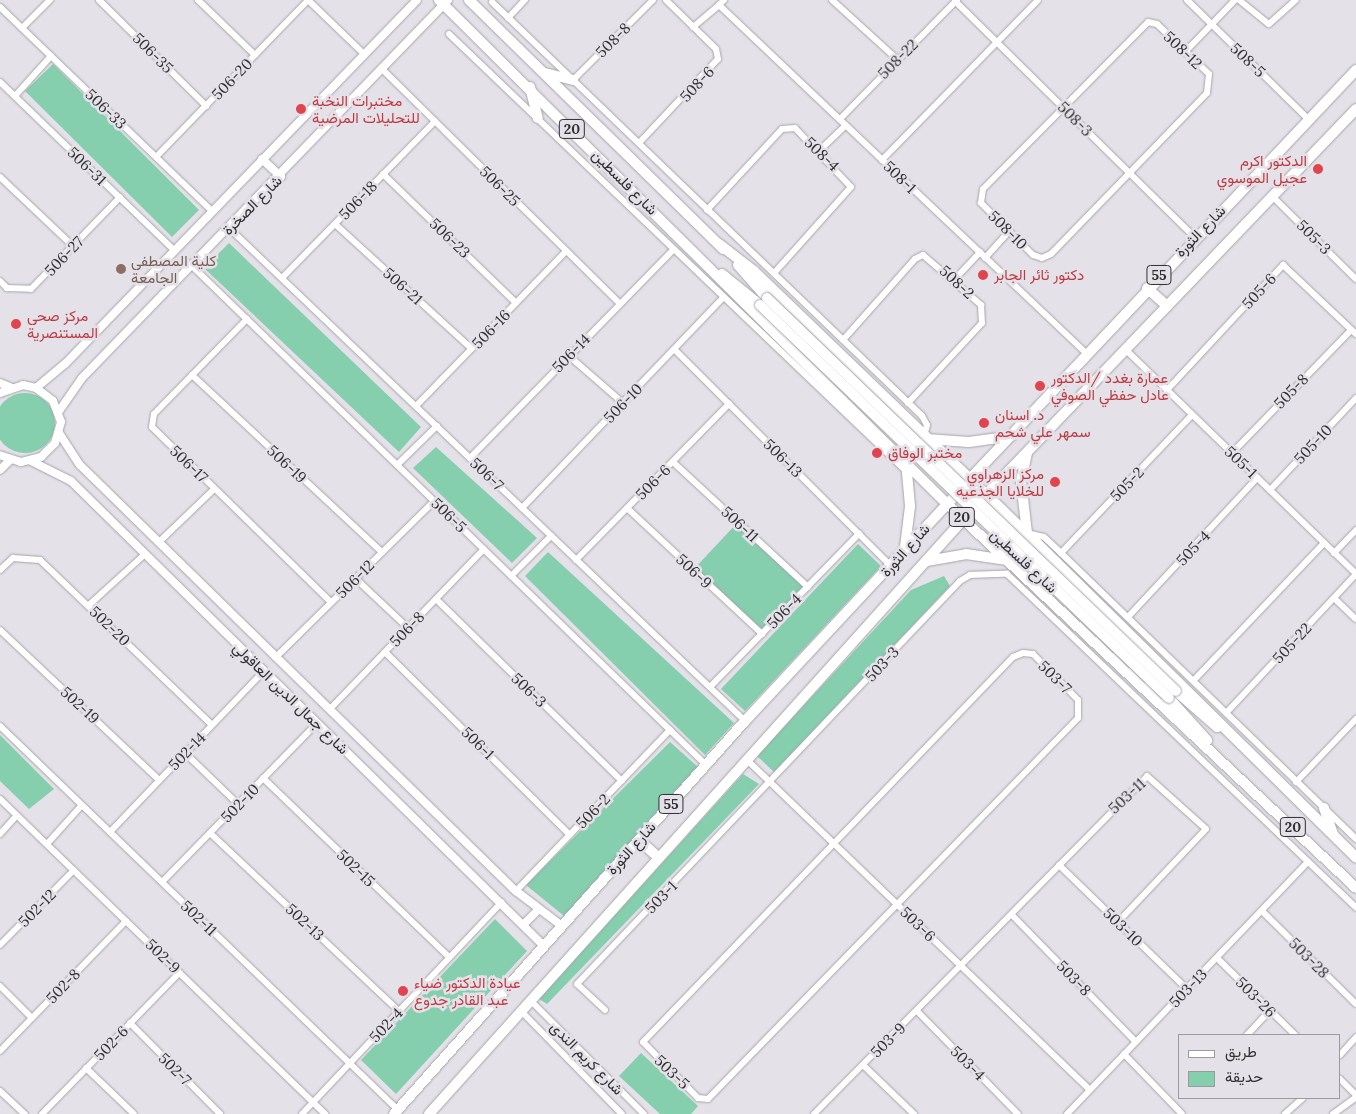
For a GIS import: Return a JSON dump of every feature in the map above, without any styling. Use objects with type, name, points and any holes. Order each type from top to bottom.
[{"type":"main road","name":"شارع فلسطين","points":[[469,0],[719,244],[754,271],[984,496],[1027,533],[1198,698],[1239,744],[1356,858]]},
{"type":"main road","name":"شارع فلسطين","points":[[444,1],[906,461],[966,516],[1008,561],[1230,766],[1356,888]]},
{"type":"main road","name":"شارع الثورة","points":[[969,481],[1194,237],[1356,70]]},
{"type":"main road","points":[[540,71],[573,80]]},
{"type":"main road","points":[[530,87],[538,118]]},
{"type":"main road","name":"شارع الثورة","points":[[984,496],[1356,110]]},
{"type":"main road","name":"شارع فلسطين","points":[[719,244],[764,301],[1172,694],[1239,744]]},
{"type":"main road","name":"شارع فلسطين","points":[[703,260],[764,301]]},
{"type":"main road","points":[[1147,288],[1167,306]]},
{"type":"main road","points":[[925,438],[969,442],[1012,436]]},
{"type":"main road","points":[[1027,533],[1021,481],[1028,452]]},
{"type":"main road","points":[[904,550],[909,532],[906,461]]},
{"type":"main road","name":"شارع الثورة","points":[[396,1112],[745,721],[950,501]]},
{"type":"main road","name":"شارع الثورة","points":[[429,1114],[966,516]]},
{"type":"main road","points":[[926,561],[966,554],[1008,561]]},
{"type":"main road","name":"شارع فلسطين","points":[[1172,694],[1230,766]]},
{"type":"main road","points":[[1324,808],[1333,835]]},
{"type":"main road","points":[[639,840],[658,857]]},
{"type":"street","points":[[22,28],[50,0]]},
{"type":"street","name":"506-35","points":[[100,0],[206,106]]},
{"type":"street","points":[[198,0],[256,55]]},
{"type":"street","points":[[308,0],[364,54]]},
{"type":"street","name":"506-20","points":[[156,157],[308,0]]},
{"type":"street","name":"شارع الصخرة","points":[[36,388],[65,364],[417,0]]},
{"type":"street","points":[[508,18],[525,0]]},
{"type":"street","name":"508-8","points":[[573,80],[653,0]]},
{"type":"street","name":"508-6","points":[[638,143],[718,60],[716,49],[666,0]]},
{"type":"street","points":[[832,0],[898,60]]},
{"type":"street","points":[[882,160],[1038,0]]},
{"type":"street","name":"508-5","points":[[1187,0],[1308,119]]},
{"type":"street","points":[[1185,52],[1235,0]]},
{"type":"street","points":[[1239,0],[1269,24],[1296,0]]},
{"type":"street","name":"شارع الصخرة","points":[[59,411],[82,378],[280,177],[444,1]]},
{"type":"street","name":"508-22","points":[[840,119],[956,1]]},
{"type":"street","name":"508-3","points":[[956,1],[1194,237]]},
{"type":"street","points":[[492,2],[908,403],[926,422],[925,438]]},
{"type":"street","points":[[693,27],[721,2]]},
{"type":"street","name":"508-1","points":[[721,2],[882,160],[1086,354]]},
{"type":"street","name":"506-33","points":[[0,7],[212,211]]},
{"type":"street","name":"508-12","points":[[1062,106],[1141,25],[1156,24],[1209,74],[1211,85],[1128,172]]},
{"type":"street","points":[[449,34],[907,472]]},
{"type":"street","points":[[15,96],[51,56]]},
{"type":"street","name":"506-25","points":[[382,69],[619,303]]},
{"type":"street","name":"506-31","points":[[0,82],[174,250]]},
{"type":"street","name":"508-10","points":[[1062,106],[980,196],[981,203],[1033,255],[1042,258],[1051,254],[1128,172]]},
{"type":"street","name":"506-18","points":[[282,278],[434,121]]},
{"type":"street","points":[[820,151],[846,125]]},
{"type":"street","name":"508-4","points":[[708,210],[782,129],[796,128],[847,178],[849,194],[774,273]]},
{"type":"street","points":[[262,159],[280,177]]},
{"type":"street","name":"506-23","points":[[383,174],[516,303]]},
{"type":"street","points":[[0,177],[73,246]]},
{"type":"street","name":"505-3","points":[[1272,196],[1356,279]]},
{"type":"street","name":"506-27","points":[[0,281],[13,290],[31,289],[120,197]]},
{"type":"street","name":"506-21","points":[[335,224],[472,349]]},
{"type":"street","name":"506-7","points":[[229,228],[745,721]]},
{"type":"street","points":[[985,258],[1009,231]]},
{"type":"street","name":"506-14","points":[[470,458],[619,303],[673,250]]},
{"type":"street","name":"506-16","points":[[416,406],[566,251]]},
{"type":"street","points":[[955,280],[980,252]]},
{"type":"street","name":"508-2","points":[[843,340],[914,258],[930,257],[981,305],[982,323],[908,403]]},
{"type":"street","name":"505-6","points":[[1166,390],[1283,265],[1354,332]]},
{"type":"street","name":"506-5","points":[[192,266],[706,765]]},
{"type":"street","name":"506-10","points":[[522,508],[723,298]]},
{"type":"street","name":"506-17","points":[[247,320],[154,414],[152,427],[331,602]]},
{"type":"street","name":"505-8","points":[[1232,453],[1354,332]]},
{"type":"street","name":"506-13","points":[[675,350],[891,566]]},
{"type":"street","name":"505-1","points":[[1126,350],[1356,574]]},
{"type":"street","points":[[568,356],[623,404]]},
{"type":"street","name":"506-19","points":[[192,375],[382,552]]},
{"type":"street","points":[[0,383],[10,387],[36,388],[59,411],[59,434],[49,451],[31,461],[10,460],[0,455]]},
{"type":"street","points":[[0,393],[10,387]]},
{"type":"street","name":"505-10","points":[[1270,490],[1356,398]]},
{"type":"street","name":"506-6","points":[[576,560],[729,404]]},
{"type":"street","name":"505-2","points":[[1061,553],[1192,415]]},
{"type":"street","points":[[397,465],[437,426]]},
{"type":"street","name":"شارع جمال الدين العاقولي","points":[[59,434],[80,465],[330,710],[516,891],[538,910],[562,926]]},
{"type":"street","points":[[0,470],[10,460]]},
{"type":"street","name":"شارع جمال الدين العاقولي","points":[[31,461],[71,482],[525,923],[544,946]]},
{"type":"street","name":"506-11","points":[[673,462],[808,587]]},
{"type":"street","name":"505-4","points":[[1128,617],[1257,478]]},
{"type":"street","points":[[159,542],[214,489]]},
{"type":"street","name":"506-12","points":[[276,657],[434,501]]},
{"type":"street","name":"506-9","points":[[627,508],[762,634]]},
{"type":"street","points":[[1334,553],[1356,530]]},
{"type":"street","points":[[1027,533],[1044,537],[1356,838]]},
{"type":"street","name":"506-4","points":[[710,687],[859,534]]},
{"type":"street","points":[[511,576],[551,536]]},
{"type":"street","points":[[1194,680],[1324,543]]},
{"type":"street","name":"506-8","points":[[330,710],[484,549]]},
{"type":"street","points":[[89,605],[145,554]]},
{"type":"street","name":"502-20","points":[[0,570],[13,558],[40,560],[212,724]]},
{"type":"street","name":"503-3","points":[[771,783],[960,581],[970,575],[1006,574],[1308,862]]},
{"type":"street","name":"505-22","points":[[1227,712],[1356,574]]},
{"type":"street","points":[[356,578],[408,628]]},
{"type":"street","points":[[1334,598],[1356,619]]},
{"type":"street","name":"506-3","points":[[436,599],[622,781]]},
{"type":"street","name":"502-19","points":[[0,630],[159,780]]},
{"type":"street","name":"506-1","points":[[385,652],[570,834]]},
{"type":"street","name":"503-7","points":[[835,844],[1013,657],[1033,654],[1078,700],[1078,718],[897,904]]},
{"type":"street","name":"502-14","points":[[110,832],[264,671]]},
{"type":"street","points":[[1296,782],[1356,720]]},
{"type":"street","name":"502-10","points":[[162,882],[317,723]]},
{"type":"street","name":"502-11","points":[[0,726],[350,1063],[396,1112]]},
{"type":"street","name":"506-2","points":[[516,891],[670,730]]},
{"type":"street","points":[[186,753],[238,804]]},
{"type":"street","name":"503-6","points":[[746,759],[1090,1090]]},
{"type":"street","name":"503-11","points":[[962,967],[1142,777],[1150,778],[1205,825],[1205,834],[1118,922]]},
{"type":"street","name":"502-15","points":[[263,778],[450,957]]},
{"type":"street","name":"503-1","points":[[606,1010],[577,984],[771,783]]},
{"type":"street","name":"502-9","points":[[0,799],[325,1114]]},
{"type":"street","points":[[47,844],[82,805]]},
{"type":"street","points":[[0,834],[17,815]]},
{"type":"street","name":"502-13","points":[[210,833],[400,1010]]},
{"type":"street","name":"503-5","points":[[835,844],[643,1045],[698,1098],[708,1099],[897,904]]},
{"type":"street","points":[[1308,862],[1356,908]]},
{"type":"street","name":"503-13","points":[[1067,1114],[1308,862]]},
{"type":"street","name":"503-10","points":[[1059,865],[1187,989]]},
{"type":"street","name":"502-12","points":[[0,946],[74,870]]},
{"type":"street","name":"502-4","points":[[302,1114],[502,902]]},
{"type":"street","points":[[525,923],[538,910]]},
{"type":"street","name":"503-28","points":[[1262,911],[1356,1004]]},
{"type":"street","name":"503-8","points":[[1012,915],[1136,1042]]},
{"type":"street","name":"502-8","points":[[0,1051],[126,921]]},
{"type":"street","name":"503-26","points":[[1217,958],[1294,1034]]},
{"type":"street","name":"503-9","points":[[814,1114],[962,967]]},
{"type":"street","name":"502-6","points":[[42,1114],[179,972]]},
{"type":"street","points":[[0,986],[32,1018]]},
{"type":"street","name":"شارع كريم الندى","points":[[530,1000],[644,1114]]},
{"type":"street","points":[[1248,1034],[1270,1010]]},
{"type":"street","name":"شارع كريم الندى","points":[[521,1011],[622,1114]]},
{"type":"street","name":"503-4","points":[[917,1011],[1018,1114]]},
{"type":"street","name":"502-7","points":[[130,1023],[220,1114]]},
{"type":"street","points":[[1341,1054],[1356,1037]]},
{"type":"street","points":[[1124,1054],[1182,1114]]},
{"type":"street","points":[[863,1065],[914,1114]]},
{"type":"street","points":[[86,1068],[134,1114]]},
{"type":"street","points":[[1333,1114],[1356,1096],[1341,1080]]},
{"type":"street","points":[[0,1091],[25,1114]]},
{"type":"street","points":[[1285,1114],[1302,1099]]},
{"type":"green space","points":[[53,64],[199,210],[172,237],[25,91]]},
{"type":"green space","points":[[229,243],[421,427],[399,452],[204,268]]},
{"type":"green space","points":[[31,393],[37,395],[50,406],[55,417],[53,435],[37,451],[19,453],[13,451],[-1,438],[-1,408],[13,395]]},
{"type":"green space","points":[[436,447],[537,538],[512,563],[413,468]]},
{"type":"green space","points":[[738,522],[808,587],[762,634],[693,570]]},
{"type":"green space","points":[[858,544],[881,566],[745,711],[721,689]]},
{"type":"green space","points":[[548,552],[734,723],[705,755],[525,576]]},
{"type":"green space","points":[[944,576],[950,586],[774,772],[757,756],[911,590]]},
{"type":"green space","points":[[0,735],[54,789],[29,809],[0,781]]},
{"type":"green space","points":[[670,742],[698,767],[564,916],[526,885]]},
{"type":"green space","points":[[743,774],[759,784],[547,1004],[539,999]]},
{"type":"green space","points":[[495,919],[527,951],[396,1094],[361,1060]]},
{"type":"green space","points":[[641,1053],[698,1106],[691,1114],[660,1114],[619,1076]]},
{"type":"place","name":"مختبرات النخبة للتحليلات المرضية","points":[[301,109]]},
{"type":"place","name":"الدكتور اكرم عجيل الموسوي","points":[[1318,169]]},
{"type":"place","name":"كلية المصطفى الجامعة","points":[[121,269]]},
{"type":"place","name":"دكتور ثائر الجابر","points":[[983,275]]},
{"type":"place","name":"مركز صحي المستنصرية","points":[[16,324]]},
{"type":"place","name":"عمارة بغدد /الدكتور عادل حفظي الصوفي","points":[[1040,386]]},
{"type":"place","name":"د. اسنان سمهر علي شحم","points":[[984,423]]},
{"type":"place","name":"مختبر الوفاق","points":[[877,453]]},
{"type":"place","name":"مركز الزهراوي للخلايا الجذعيه","points":[[1055,482]]},
{"type":"place","name":"عيادة الدكتور ضياء عبد القادر جدوع","points":[[403,991]]}]
